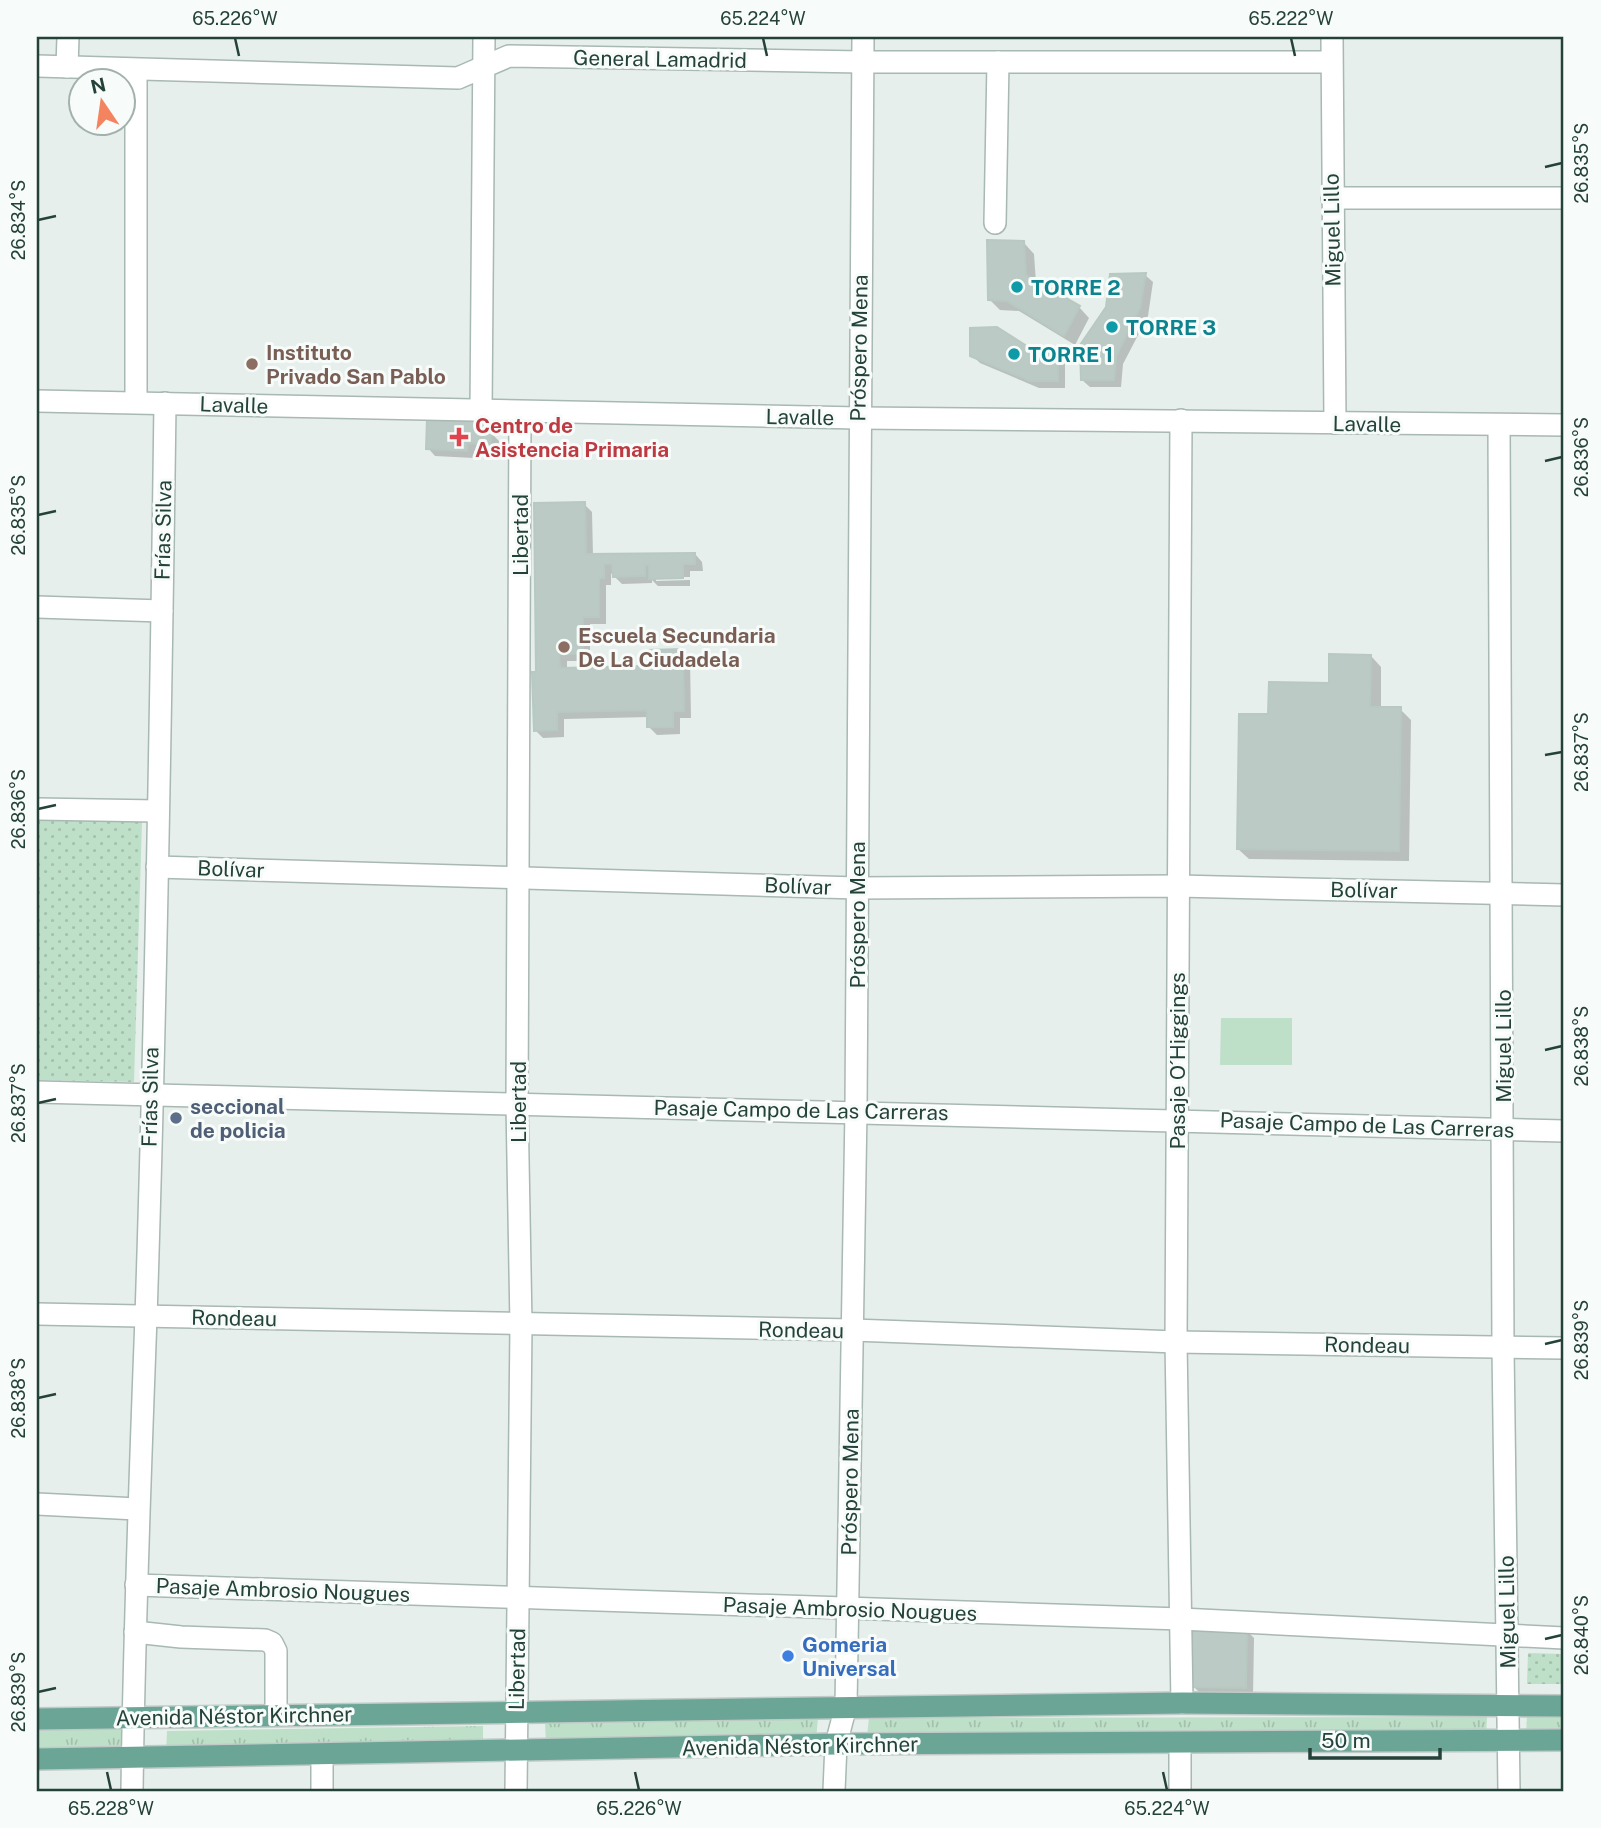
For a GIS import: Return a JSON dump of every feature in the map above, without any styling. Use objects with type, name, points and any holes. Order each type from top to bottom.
[{"type":"main road","name":"Avenida Néstor Kirchner","points":[[37,1719],[1182,1703],[1564,1706]]},
{"type":"main road","name":"Avenida Néstor Kirchner","points":[[37,1759],[836,1744],[1564,1740]]},
{"type":"street","points":[[67,66],[68,37]]},
{"type":"street","points":[[481,412],[484,37]]},
{"type":"street","name":"Próspero Mena","points":[[834,1791],[836,1744],[846,1706],[853,1330],[863,37]]},
{"type":"street","name":"Miguel Lillo","points":[[1332,37],[1335,423]]},
{"type":"street","name":"General Lamadrid","points":[[136,70],[458,78],[509,55],[862,62],[1331,62]]},
{"type":"street","points":[[995,223],[998,62]]},
{"type":"street","name":"General Lamadrid","points":[[37,66],[66,67]]},
{"type":"street","points":[[136,136],[136,401]]},
{"type":"street","points":[[1332,198],[1564,198]]},
{"type":"street","name":"Lavalle","points":[[37,401],[859,418],[1564,425]]},
{"type":"street","name":"Frías Silva","points":[[132,1791],[137,1509],[146,1316],[157,867],[165,403]]},
{"type":"street","name":"Libertad","points":[[516,1791],[521,1325],[517,1104],[520,412]]},
{"type":"street","name":"Pasaje O´Higgings","points":[[1181,420],[1176,1342],[1182,1703]]},
{"type":"street","name":"Miguel Lillo","points":[[1499,426],[1503,1348],[1509,1791]]},
{"type":"street","points":[[37,607],[162,611]]},
{"type":"street","points":[[37,809],[157,811]]},
{"type":"street","name":"Bolívar","points":[[157,867],[857,888],[1178,887],[1564,895]]},
{"type":"street","name":"Pasaje Campo de Las Carreras","points":[[37,1092],[1177,1119],[1564,1131]]},
{"type":"street","name":"Rondeau","points":[[37,1314],[853,1330],[1176,1342],[1564,1348]]},
{"type":"street","points":[[37,1504],[137,1509]]},
{"type":"street","name":"Pasaje Ambrosio Nougues","points":[[136,1585],[1181,1619],[1564,1638]]},
{"type":"street","points":[[135,1632],[181,1637],[265,1640],[272,1643],[276,1651],[276,1716]]},
{"type":"street","points":[[1180,1744],[1180,1791]]},
{"type":"street","points":[[322,1755],[322,1791]]},
{"type":"green space","points":[[37,820],[142,822],[134,1082],[37,1080]]},
{"type":"green space","points":[[1221,1018],[1292,1018],[1292,1065],[1220,1065]]},
{"type":"green space","points":[[1528,1653],[1564,1654],[1564,1684],[1527,1684]]},
{"type":"green space","points":[[1527,1716],[1564,1716],[1564,1734],[1526,1734]]},
{"type":"green space","points":[[1487,1717],[1486,1736],[867,1736],[869,1718]]},
{"type":"green space","points":[[818,1718],[816,1740],[546,1744],[545,1722]]},
{"type":"green space","points":[[483,1726],[483,1746],[166,1753],[167,1731]]},
{"type":"green space","points":[[126,1727],[125,1753],[37,1753],[37,1728]]},
{"type":"building","name":"TORRE 2","points":[[987,240],[1024,241],[1026,275],[1080,306],[1064,336],[1007,301],[988,300]]},
{"type":"building","name":"TORRE 3","points":[[1146,273],[1140,308],[1116,356],[1114,380],[1081,380],[1080,345],[1106,307],[1110,274]]},
{"type":"building","name":"TORRE 1","points":[[997,327],[1033,350],[1058,352],[1058,381],[1030,381],[970,356],[970,328]]},
{"type":"building","name":"Centro de Asistencia Primaria","points":[[427,419],[482,421],[492,431],[490,452],[479,451],[479,444],[467,443],[467,451],[426,449]]},
{"type":"building","points":[[585,502],[586,554],[695,553],[695,564],[683,564],[683,578],[649,579],[649,565],[645,565],[645,576],[613,577],[612,564],[604,564],[604,578],[599,578],[599,617],[583,617],[583,654],[559,654],[560,668],[649,666],[648,650],[683,649],[684,711],[673,711],[673,727],[647,727],[647,710],[557,712],[557,730],[534,731],[534,503]]},
{"type":"building","points":[[1329,654],[1371,655],[1370,707],[1401,707],[1399,851],[1237,849],[1239,714],[1268,714],[1269,682],[1329,683]]},
{"type":"building","points":[[1192,1628],[1247,1628],[1246,1688],[1191,1687]]},
{"type":"place","name":"TORRE 2","points":[[1017,287]]},
{"type":"place","name":"TORRE 3","points":[[1112,327]]},
{"type":"place","name":"TORRE 1","points":[[1014,354]]},
{"type":"place","name":"Instituto Privado San Pablo","points":[[252,364]]},
{"type":"place","name":"Centro de Asistencia Primaria","points":[[459,437]]},
{"type":"place","name":"Escuela Secundaria De La Ciudadela","points":[[564,647]]},
{"type":"place","name":"seccional de policia","points":[[176,1118]]},
{"type":"place","name":"Gomeria Universal","points":[[788,1656]]}]
